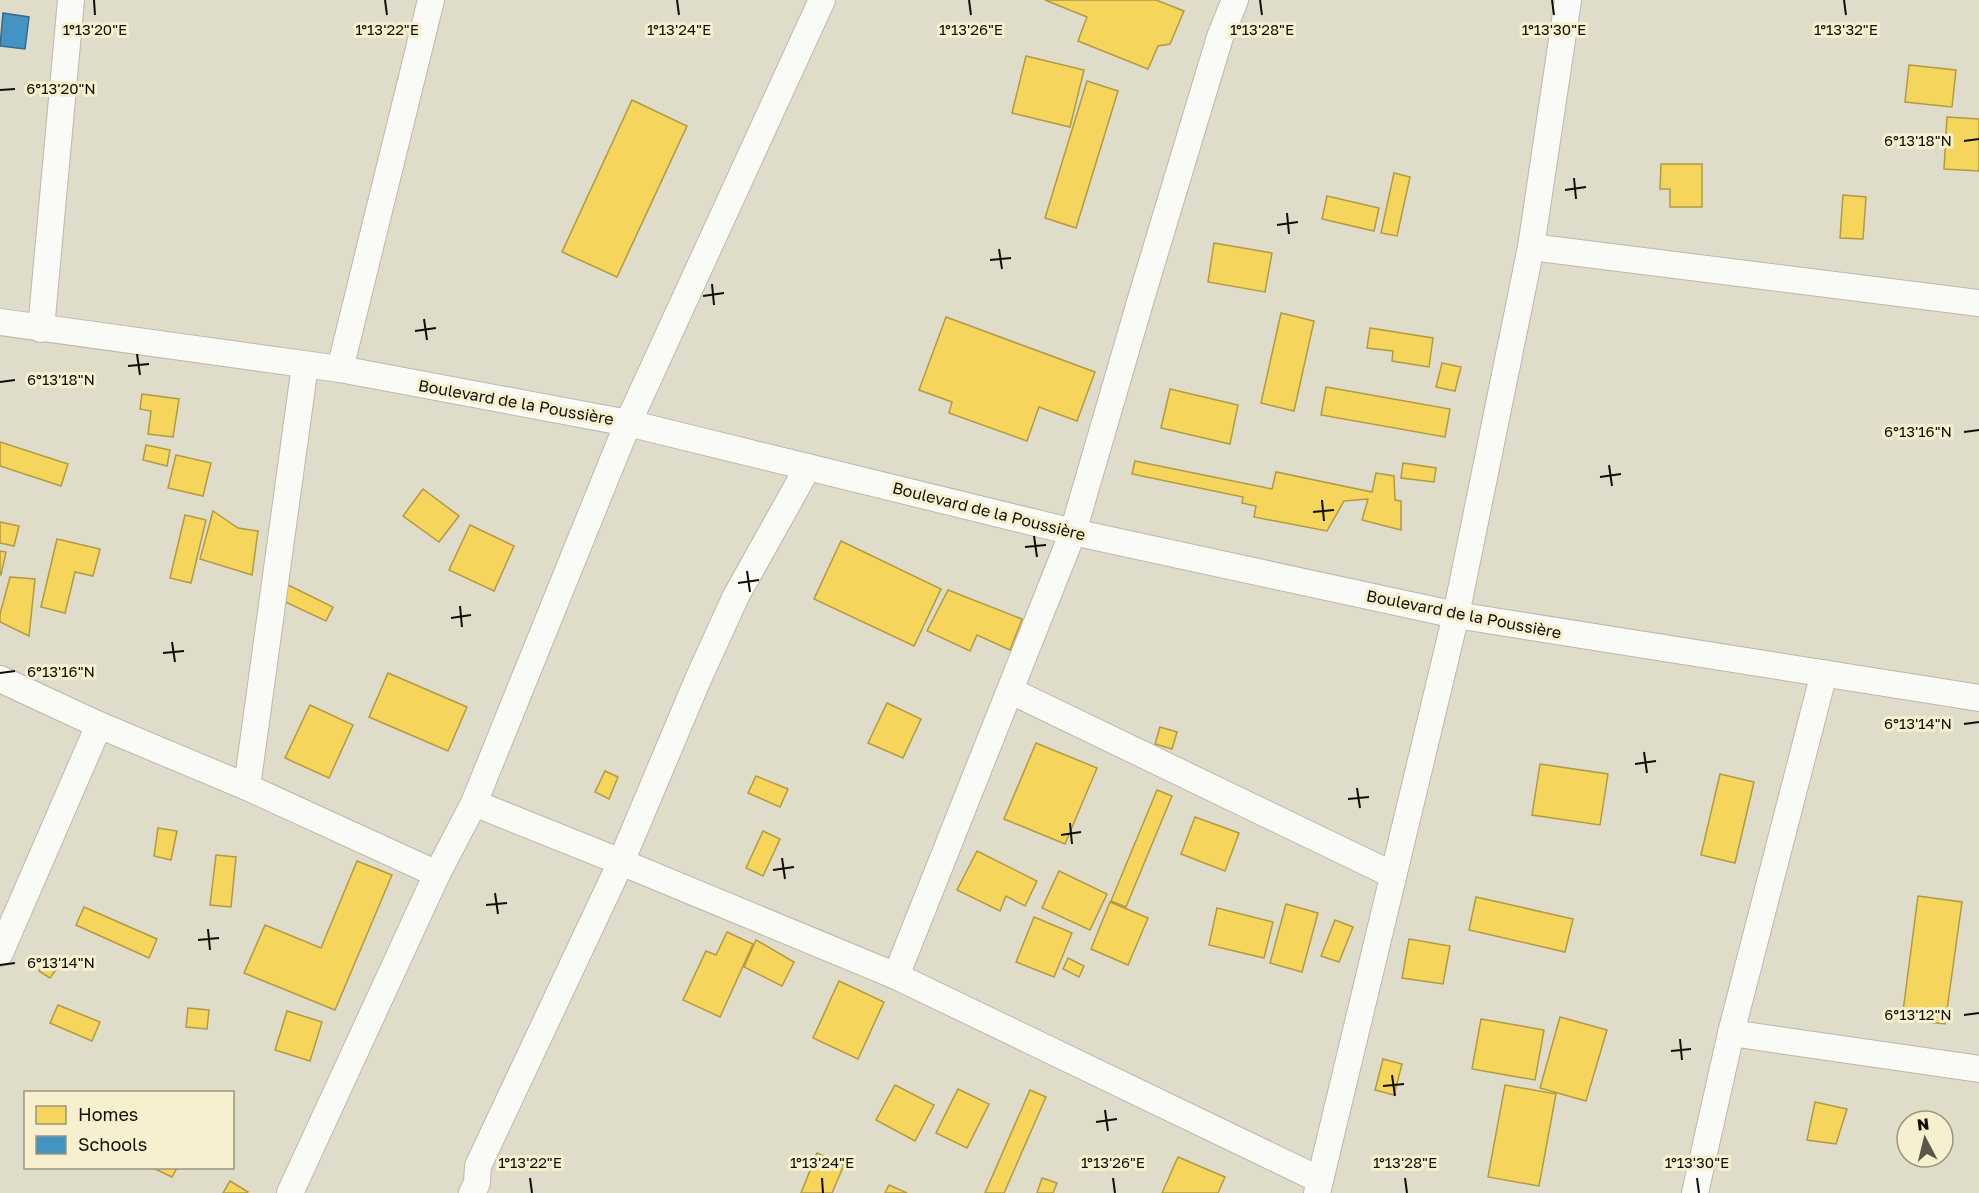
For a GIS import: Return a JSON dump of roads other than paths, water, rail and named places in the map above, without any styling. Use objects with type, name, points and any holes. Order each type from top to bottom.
[{"type":"street","points":[[41,329],[71,0]]},
{"type":"street","points":[[340,369],[431,0]]},
{"type":"street","points":[[290,1193],[437,874],[474,803],[628,423],[822,0]]},
{"type":"street","points":[[896,976],[1073,532],[1220,37],[1235,0]]},
{"type":"street","points":[[474,803],[896,976],[1319,1187],[1456,615],[1532,247],[1568,0]]},
{"type":"street","points":[[1532,247],[1979,303]]},
{"type":"street","name":"Boulevard de la Poussière","points":[[0,322],[340,369],[628,423],[1073,532],[1456,615],[1979,698]]},
{"type":"street","points":[[247,787],[305,365]]},
{"type":"street","points":[[478,1190],[478,1166],[621,862],[699,677],[736,596],[808,467]]},
{"type":"street","points":[[1695,1193],[1731,1033],[1824,674]]},
{"type":"street","points":[[0,679],[99,725],[247,787],[437,874]]},
{"type":"street","points":[[1011,691],[1393,875]]},
{"type":"street","points":[[0,953],[99,725]]},
{"type":"street","points":[[1731,1033],[1979,1069]]}]
